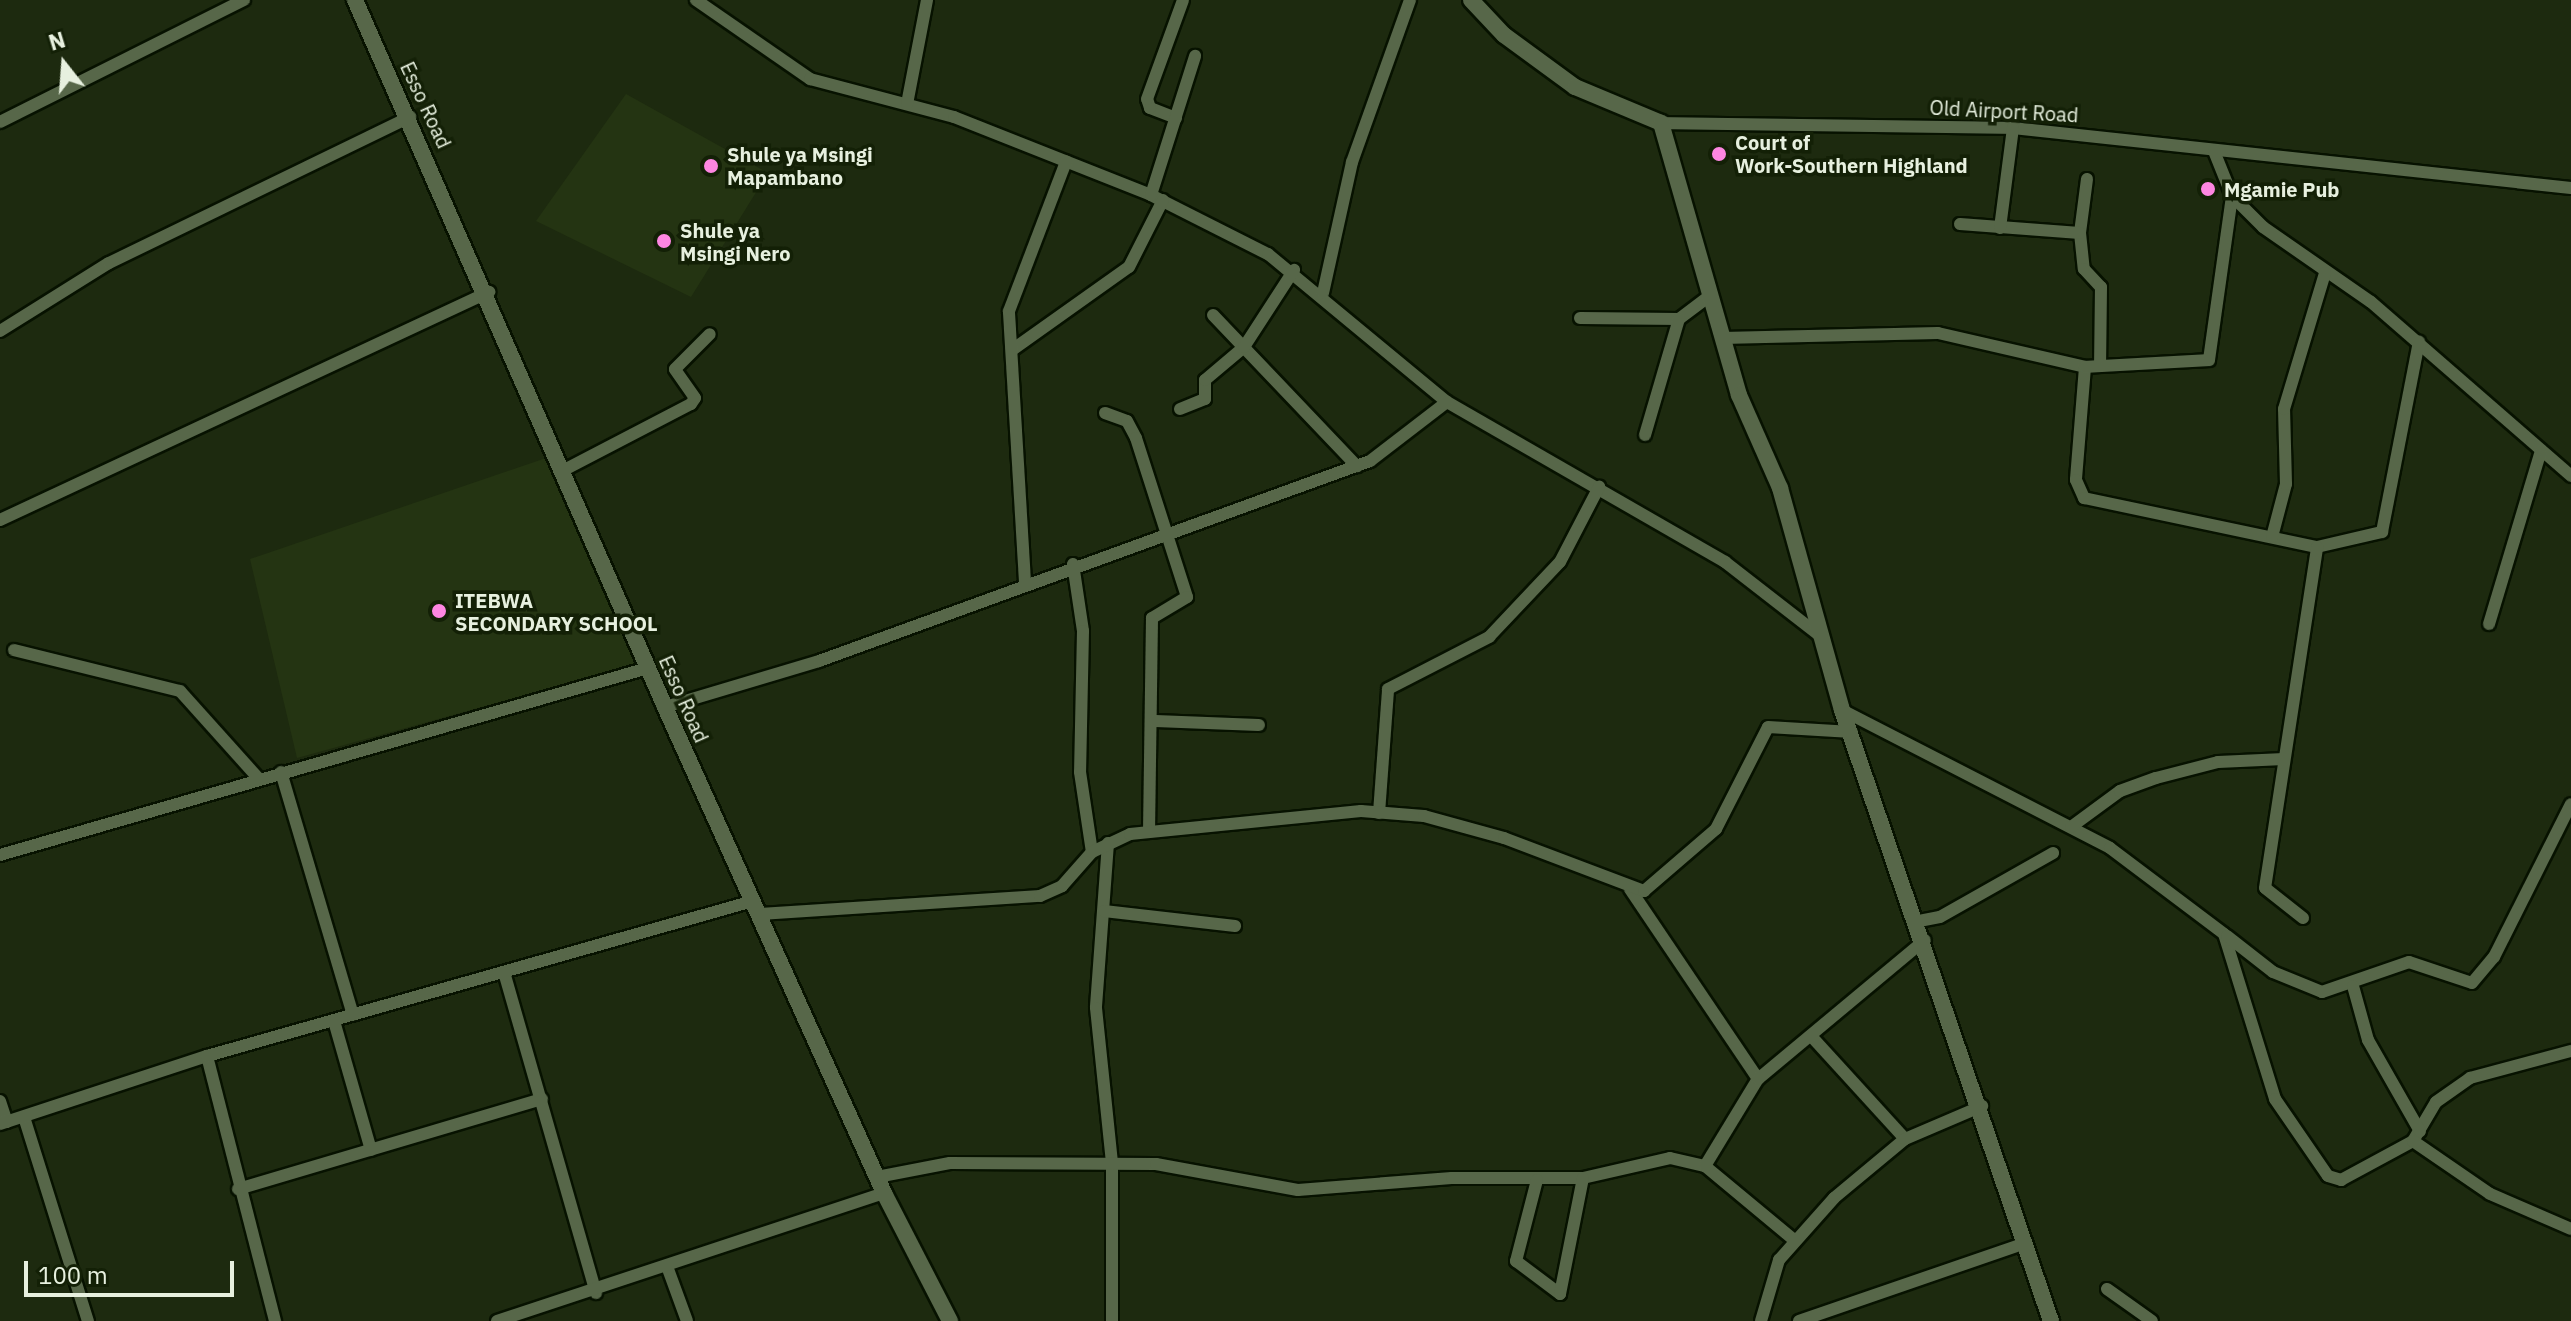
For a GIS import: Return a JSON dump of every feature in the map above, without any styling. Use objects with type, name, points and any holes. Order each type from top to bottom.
[{"type":"street","points":[[0,122],[244,0]]},
{"type":"street","name":"Esso Road","points":[[355,0],[489,292],[665,707],[880,1185],[950,1321]]},
{"type":"street","points":[[696,0],[810,79],[907,104],[1157,197],[1294,270],[1447,402],[1725,562],[1825,639]]},
{"type":"street","points":[[907,104],[927,0]]},
{"type":"street","points":[[1176,118],[1150,108],[1147,99],[1183,0]]},
{"type":"street","points":[[1323,293],[1352,162],[1410,0]]},
{"type":"street","name":"Old Airport Road","points":[[1471,0],[1504,35],[1575,87],[1661,123],[2013,128],[2571,188]]},
{"type":"street","points":[[1012,350],[1129,267],[1157,197],[1195,56]]},
{"type":"street","points":[[0,331],[109,263],[410,117]]},
{"type":"street","points":[[1661,123],[1722,338],[1780,488],[1825,639],[1842,710],[1919,921],[2051,1321]]},
{"type":"street","points":[[2000,228],[2013,128]]},
{"type":"street","points":[[2214,151],[2232,196],[2325,273],[2419,342],[2571,476]]},
{"type":"street","points":[[1025,582],[1012,350],[1014,290],[1066,162]]},
{"type":"street","points":[[2087,179],[2080,233],[2084,269],[2101,287],[2100,366]]},
{"type":"street","points":[[1722,338],[1938,333],[2085,367],[2209,360],[2232,196]]},
{"type":"street","points":[[1960,224],[2080,233]]},
{"type":"street","points":[[1180,409],[1205,399],[1205,380],[1244,347],[1294,270]]},
{"type":"street","points":[[2272,537],[2286,484],[2284,409],[2310,302],[2325,273]]},
{"type":"street","points":[[0,520],[489,292]]},
{"type":"street","points":[[1645,435],[1679,319],[1709,296]]},
{"type":"street","points":[[1213,315],[1357,466]]},
{"type":"street","points":[[1580,318],[1679,319]]},
{"type":"street","points":[[564,470],[691,404],[695,398],[675,369],[710,334]]},
{"type":"street","points":[[2085,367],[2076,480],[2084,498],[2317,547],[2382,532],[2419,342]]},
{"type":"street","points":[[665,707],[819,661],[1073,564],[1357,466],[1405,440],[1447,402]]},
{"type":"street","points":[[1105,413],[1127,421],[1170,532],[1187,597],[1152,618],[1155,721],[1149,830]]},
{"type":"street","points":[[2489,624],[2541,451]]},
{"type":"street","points":[[1379,813],[1388,689],[1489,637],[1560,562],[1599,487]]},
{"type":"street","points":[[2303,918],[2265,888],[2317,547]]},
{"type":"street","points":[[1073,564],[1083,631],[1080,772],[1092,852]]},
{"type":"street","points":[[14,650],[180,691],[258,778]]},
{"type":"street","points":[[0,855],[258,778],[648,668]]},
{"type":"street","points":[[1842,710],[2071,827],[2305,987],[2353,986],[2369,972],[2409,962],[2466,983],[2478,979],[2571,804]]},
{"type":"street","points":[[1155,721],[1259,725]]},
{"type":"street","points":[[0,1101],[4,1123],[207,1056],[504,972],[756,908],[1040,896],[1062,886],[1092,852],[1108,843],[1149,830],[1379,813],[1504,838],[1630,889],[1657,887],[1702,845],[1768,727],[1852,732]]},
{"type":"street","points":[[2071,827],[2120,791],[2156,778],[2218,762],[2284,759]]},
{"type":"street","points":[[281,772],[353,1015]]},
{"type":"street","points":[[1108,843],[1096,1008],[1112,1163],[1112,1321]]},
{"type":"street","points":[[1919,921],[1940,917],[2053,853]]},
{"type":"street","points":[[1630,889],[1758,1079]]},
{"type":"street","points":[[1104,911],[1235,926]]},
{"type":"street","points":[[2224,934],[2275,1099],[2328,1176],[2341,1180],[2416,1136],[2436,1102],[2470,1078],[2571,1051]]},
{"type":"street","points":[[1705,1166],[1758,1079],[1925,940]]},
{"type":"street","points":[[504,972],[596,1293]]},
{"type":"street","points":[[2353,986],[2368,1040],[2416,1136],[2490,1194],[2571,1229]]},
{"type":"street","points":[[334,1021],[371,1150]]},
{"type":"street","points":[[1811,1036],[1905,1139]]},
{"type":"street","points":[[207,1056],[238,1189],[275,1321]]},
{"type":"street","points":[[238,1189],[542,1099]]},
{"type":"street","points":[[1761,1321],[1779,1260],[1794,1240],[1905,1139],[1982,1106]]},
{"type":"street","points":[[24,1117],[88,1321]]},
{"type":"street","points":[[497,1321],[668,1269],[880,1185],[950,1163],[1112,1163],[1298,1190],[1480,1176],[1537,1180],[1583,1178],[1670,1158],[1705,1166],[1794,1240]]},
{"type":"street","points":[[1537,1180],[1516,1261],[1560,1294],[1583,1178]]},
{"type":"street","points":[[1799,1321],[1832,1316],[2026,1243]]},
{"type":"street","points":[[668,1269],[687,1321]]},
{"type":"street","points":[[2107,1289],[2152,1321]]},
{"type":"shaded area","points":[[626,94],[768,173],[691,297],[536,221]]},
{"type":"shaded area","name":"ITEBWA SECONDARY SCHOOL","points":[[549,457],[638,664],[297,758],[250,559]]},
{"type":"place","name":"Court of Work-Southern Highland","points":[[1719,154]]},
{"type":"place","name":"Shule ya Msingi Mapambano","points":[[711,166]]},
{"type":"place","name":"Mgamie Pub","points":[[2208,189]]},
{"type":"place","name":"Shule ya Msingi Nero","points":[[664,241]]},
{"type":"place","name":"ITEBWA SECONDARY SCHOOL","points":[[439,611]]}]
